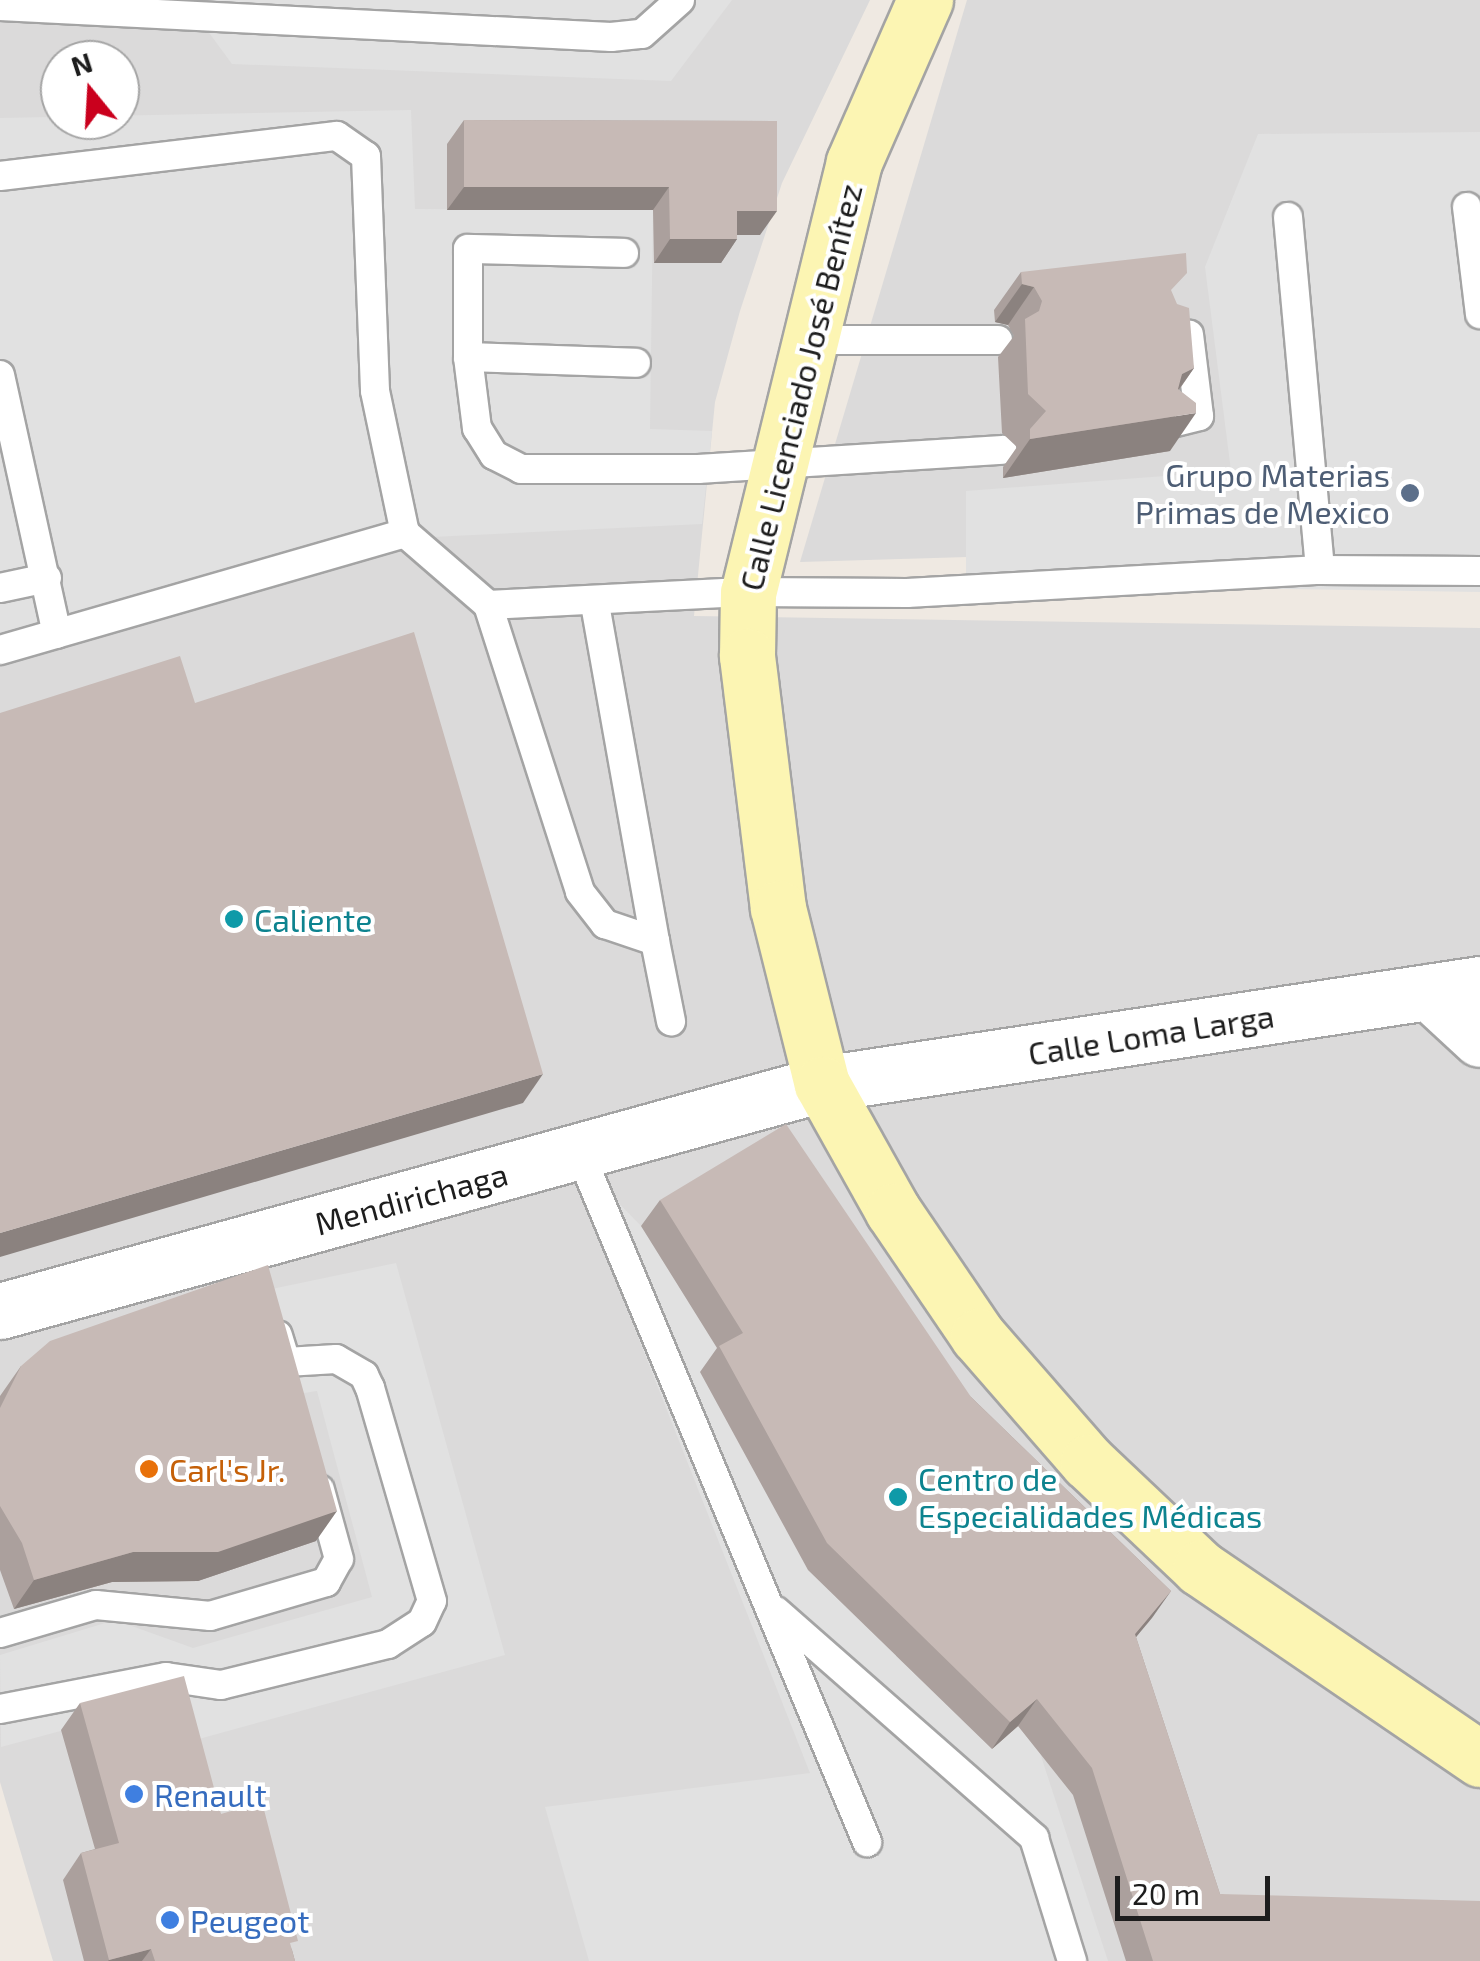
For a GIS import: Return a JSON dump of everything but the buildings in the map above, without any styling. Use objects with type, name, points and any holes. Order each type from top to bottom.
[{"type":"street","name":"Calle Licenciado José Benítez","points":[[926,0],[854,162],[748,592],[747,656],[778,908],[822,1084],[892,1211],[978,1336],[1088,1462],[1200,1568],[1480,1759]]},
{"type":"street","name":"Calle Loma Larga","points":[[822,1084],[1455,988]]},
{"type":"street","points":[[1455,988],[1480,1039]]},
{"type":"street","name":"Mendirichaga","points":[[0,1311],[254,1259],[580,1151],[822,1084]]},
{"type":"lane","points":[[0,6],[612,37],[642,34],[680,0]]},
{"type":"lane","points":[[0,176],[337,136],[366,156],[376,392],[405,532],[488,605],[580,892],[605,924],[655,941]]},
{"type":"lane","points":[[1467,207],[1480,314]]},
{"type":"lane","points":[[1288,218],[1320,570]]},
{"type":"lane","points":[[624,254],[468,249],[468,357],[477,428],[494,454],[520,468],[780,463],[1002,450]]},
{"type":"lane","points":[[1161,330],[1188,331],[1198,416],[1168,424]]},
{"type":"lane","points":[[810,340],[998,340]]},
{"type":"lane","points":[[468,357],[636,363]]},
{"type":"lane","points":[[0,375],[57,634]]},
{"type":"lane","points":[[0,650],[405,532]]},
{"type":"lane","points":[[488,605],[748,592],[907,592],[1320,570],[1480,571]]},
{"type":"lane","points":[[0,588],[47,578]]},
{"type":"lane","points":[[594,600],[671,1020]]},
{"type":"lane","points":[[580,1151],[867,1842]]},
{"type":"lane","points":[[270,1310],[296,1398]]},
{"type":"lane","points":[[0,1708],[166,1676],[221,1685],[388,1644],[422,1622],[432,1601],[364,1376],[336,1359],[286,1362]]},
{"type":"lane","points":[[0,1633],[96,1605],[210,1616],[326,1582],[338,1559],[315,1469]]},
{"type":"lane","points":[[771,1606],[1034,1838],[1072,1961]]},
{"type":"shaded area","points":[[0,0],[870,0],[782,183],[740,311],[715,402],[694,616],[1480,628],[1480,1961],[53,1961],[0,1782]]},
{"type":"shaded area","points":[[185,0],[732,0],[671,81],[232,64]]},
{"type":"shaded area","points":[[967,0],[1480,0],[1480,542],[800,562]]},
{"type":"shaded area","points":[[411,110],[415,209],[653,210],[650,429],[712,431],[702,524],[432,537],[0,664],[0,118],[40,117],[40,140],[140,140],[140,115]]},
{"type":"shaded area","points":[[1480,132],[1480,592],[966,584],[966,491],[1231,471],[1205,267],[1258,134]]},
{"type":"shaded area","points":[[609,1193],[641,1226],[725,1360],[808,1570],[991,1748],[1018,1726],[1040,1753],[1108,1961],[589,1961],[545,1807],[810,1773],[584,1200]]},
{"type":"shaded area","points":[[396,1263],[505,1655],[177,1745],[165,1703],[1,1747],[0,1655],[115,1620],[193,1648],[372,1597],[317,1391],[279,1397],[248,1294]]},
{"type":"place","name":"Grupo Materias Primas de Mexico","points":[[1410,493]]},
{"type":"place","name":"Caliente","points":[[234,919]]},
{"type":"place","name":"Carl's Jr.","points":[[149,1469]]},
{"type":"place","name":"Centro de Especialidades Médicas","points":[[898,1497]]},
{"type":"place","name":"Renault","points":[[134,1794]]},
{"type":"place","name":"Peugeot","points":[[170,1920]]}]
